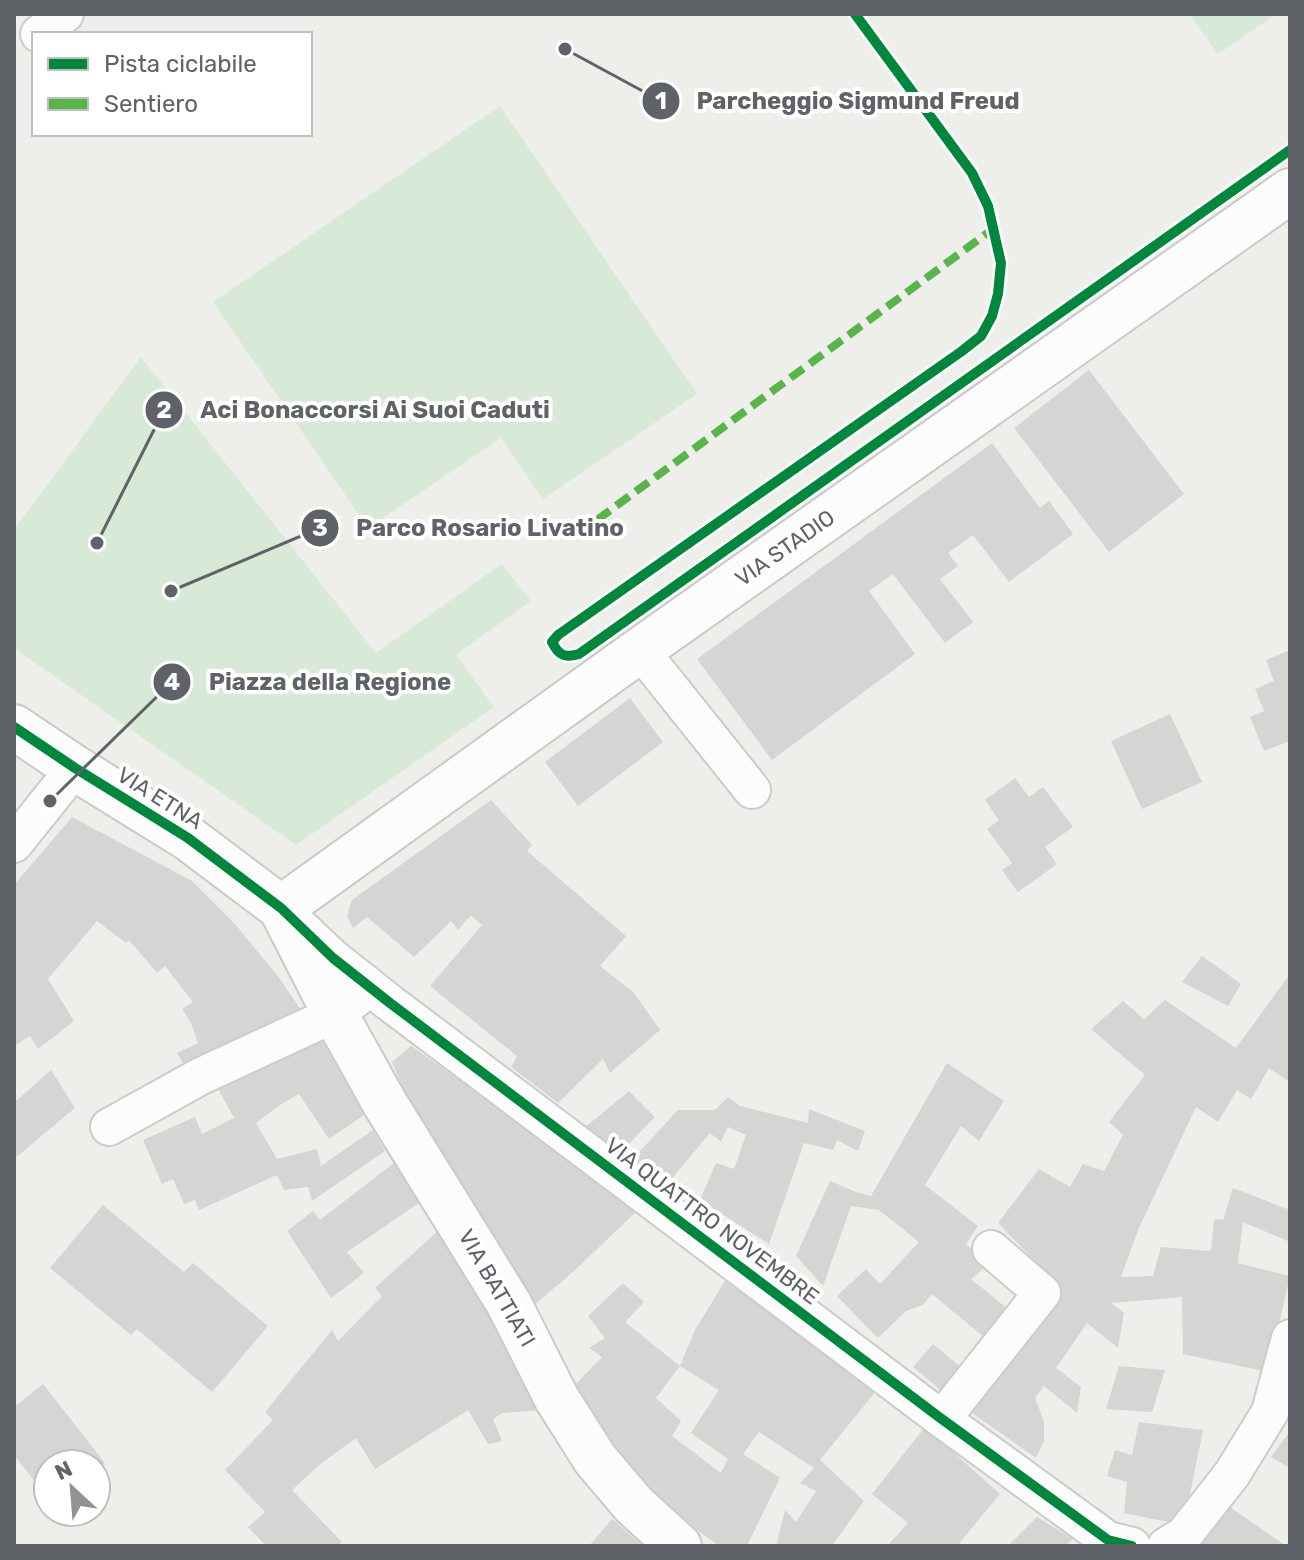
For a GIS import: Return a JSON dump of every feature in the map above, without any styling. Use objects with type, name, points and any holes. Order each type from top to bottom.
[{"type":"street","points":[[42,32],[65,14]]},
{"type":"street","points":[[14,53],[32,40]]},
{"type":"street","name":"VIA STADIO","points":[[281,908],[1290,191]]},
{"type":"street","points":[[640,650],[752,790]]},
{"type":"street","name":"VIA ETNA","points":[[14,727],[188,838],[281,908]]},
{"type":"street","points":[[14,844],[75,768]]},
{"type":"street","name":"VIA QUATTRO NOVEMBRE","points":[[281,908],[333,958],[390,1003],[942,1419],[1108,1540],[1132,1546]]},
{"type":"street","name":"VIA BATTIATI","points":[[281,908],[335,1014],[416,1156],[509,1304],[557,1399],[595,1459],[634,1505],[679,1546]]},
{"type":"street","points":[[109,1127],[201,1076],[335,1014],[371,987]]},
{"type":"street","points":[[942,1419],[1042,1293],[991,1249]]},
{"type":"street","points":[[1166,1546],[1184,1535],[1232,1474],[1270,1412],[1290,1338]]},
{"type":"green space","points":[[1189,14],[1276,14],[1218,54]]},
{"type":"green space","points":[[500,106],[697,394],[543,499],[501,438],[368,528],[213,302]]},
{"type":"green space","points":[[141,357],[376,653],[502,564],[531,601],[456,655],[494,707],[296,845],[14,648],[14,530]]},
{"type":"building","points":[[1089,370],[1184,494],[1109,552],[1014,428]]},
{"type":"building","points":[[992,443],[1040,508],[1049,501],[1073,534],[1009,582],[973,535],[948,553],[958,566],[940,579],[973,622],[945,643],[893,574],[869,591],[915,654],[772,760],[697,659]]},
{"type":"building","points":[[1290,650],[1290,741],[1264,751],[1250,717],[1264,711],[1255,689],[1274,681],[1266,660]]},
{"type":"building","points":[[630,698],[663,742],[578,806],[545,762]]},
{"type":"building","points":[[1170,714],[1202,782],[1142,809],[1111,741]]},
{"type":"building","points":[[1015,778],[1029,797],[1043,787],[1073,827],[1045,847],[1057,864],[1018,892],[1002,870],[1012,863],[987,829],[999,820],[985,800]]},
{"type":"building","points":[[491,800],[532,845],[527,851],[626,936],[600,966],[634,993],[660,1030],[610,1073],[603,1059],[558,1103],[511,1067],[517,1056],[430,986],[482,925],[471,915],[458,930],[451,921],[414,957],[367,917],[353,928],[347,916],[352,900]]},
{"type":"building","points":[[72,817],[192,881],[235,924],[303,1013],[187,1070],[177,1053],[198,1043],[182,1009],[193,1002],[165,966],[157,973],[129,940],[126,943],[97,921],[48,979],[74,1021],[38,1049],[30,1036],[14,1046],[14,885]]},
{"type":"building","points":[[1202,956],[1241,984],[1228,1006],[1182,982]]},
{"type":"building","points":[[1290,974],[1290,1082],[1269,1068],[1251,1099],[1237,1090],[1218,1122],[1196,1107],[1138,1230],[1121,1277],[1153,1276],[1161,1247],[1211,1251],[1214,1219],[1223,1220],[1233,1188],[1290,1210],[1290,1242],[1243,1222],[1238,1263],[1290,1276],[1268,1372],[1183,1354],[1182,1297],[1111,1303],[1124,1313],[1118,1348],[1087,1323],[1056,1368],[1081,1387],[1077,1413],[1044,1386],[1035,1398],[1044,1421],[1044,1441],[1036,1458],[962,1406],[1058,1285],[998,1223],[1039,1169],[1070,1187],[1083,1164],[1104,1171],[1123,1135],[1109,1122],[1145,1075],[1091,1029],[1123,1001],[1144,1019],[1165,1000],[1236,1048]]},
{"type":"building","points":[[318,1033],[364,1115],[329,1139],[299,1094],[256,1123],[277,1159],[317,1149],[321,1166],[373,1130],[385,1151],[312,1201],[308,1187],[284,1190],[277,1175],[199,1210],[195,1200],[184,1204],[173,1179],[162,1184],[143,1140],[195,1117],[202,1134],[234,1118],[216,1085]]},
{"type":"building","points":[[411,1046],[541,1137],[636,1212],[534,1305],[478,1212],[417,1121],[392,1062]]},
{"type":"building","points":[[947,1063],[1004,1101],[979,1141],[961,1126],[925,1185],[978,1226],[966,1244],[989,1264],[971,1279],[1014,1314],[991,1343],[932,1294],[923,1305],[906,1311],[878,1338],[837,1296],[866,1269],[880,1284],[919,1242],[879,1210],[851,1206],[823,1286],[796,1256],[830,1181],[871,1196]]},
{"type":"building","points":[[51,1070],[75,1108],[14,1159],[14,1103]]},
{"type":"building","points":[[629,1091],[655,1117],[620,1153],[584,1128]]},
{"type":"building","points":[[728,1097],[740,1106],[808,1123],[809,1109],[865,1131],[858,1151],[837,1140],[833,1150],[804,1143],[769,1244],[700,1200],[716,1163],[734,1169],[746,1135],[728,1127],[721,1142],[710,1133],[663,1189],[630,1162],[678,1110],[715,1110]]},
{"type":"building","points":[[394,1163],[419,1203],[347,1252],[364,1273],[331,1298],[287,1231],[313,1211],[320,1220]]},
{"type":"building","points":[[103,1205],[184,1272],[193,1263],[268,1326],[212,1392],[137,1329],[131,1335],[50,1268]]},
{"type":"building","points":[[439,1230],[484,1303],[543,1410],[502,1413],[493,1419],[502,1441],[488,1444],[468,1410],[375,1469],[356,1438],[292,1490],[342,1542],[338,1546],[266,1546],[248,1527],[265,1512],[225,1470],[273,1420],[265,1412],[332,1330],[338,1341],[382,1296],[375,1288]]},
{"type":"building","points":[[728,1276],[876,1391],[820,1460],[864,1501],[832,1546],[776,1546],[785,1510],[796,1522],[816,1491],[800,1483],[814,1468],[759,1432],[743,1454],[780,1478],[747,1546],[719,1546],[656,1493],[609,1442],[571,1389],[602,1357],[589,1348],[605,1338],[588,1316],[623,1283],[644,1302],[625,1322],[680,1366],[695,1330]],"holes":[[[680,1366],[719,1390],[691,1433],[728,1459],[721,1473],[672,1436],[681,1421],[656,1398]]]},
{"type":"building","points":[[933,1344],[968,1373],[949,1397],[913,1367]]},
{"type":"building","points":[[1119,1366],[1165,1370],[1152,1412],[1106,1409]]},
{"type":"building","points":[[43,1384],[93,1448],[32,1448],[32,1478],[14,1455],[14,1407]]},
{"type":"building","points":[[1139,1422],[1203,1430],[1186,1514],[1173,1523],[1124,1513],[1127,1482],[1107,1476],[1115,1450],[1132,1455]]},
{"type":"building","points":[[925,1427],[1000,1494],[957,1546],[887,1546],[908,1523],[872,1494]]},
{"type":"building","points":[[1290,1431],[1290,1468],[1271,1457]]},
{"type":"building","points":[[1227,1505],[1286,1546],[1200,1546]]},
{"type":"building","points":[[1037,1517],[1073,1539],[1065,1546],[1008,1546]]},
{"type":"building","points":[[612,1519],[643,1546],[589,1546]]},
{"type":"marked path","points":[[597,520],[993,229]]},
{"type":"cycle path","points":[[855,14],[972,173],[988,206],[1001,263],[992,316],[981,336],[962,351],[558,635],[552,642],[563,655],[579,654],[1290,150]]},
{"type":"cycle path","points":[[14,727],[188,838],[281,908],[333,958],[390,1003],[939,1417],[1108,1540],[1132,1546]]},
{"type":"place","name":"Parcheggio Sigmund Freud","points":[[565,49]]},
{"type":"place","name":"Aci Bonaccorsi Ai Suoi Caduti","points":[[97,543]]},
{"type":"place","name":"Parco Rosario Livatino","points":[[171,591]]},
{"type":"place","name":"Piazza della Regione","points":[[50,801]]}]
